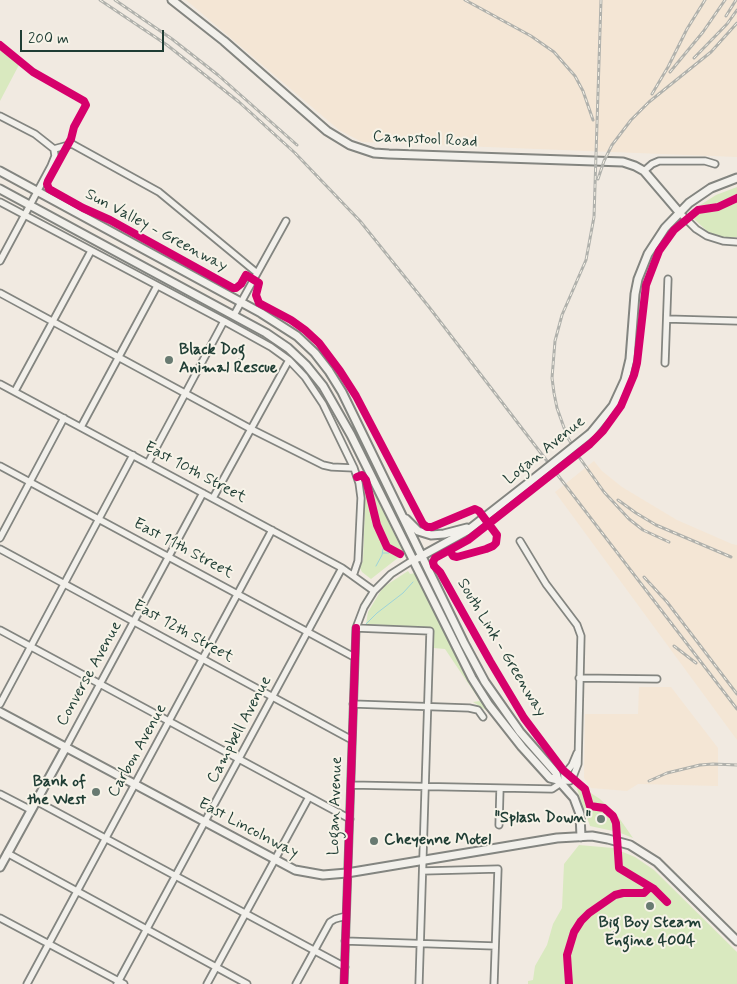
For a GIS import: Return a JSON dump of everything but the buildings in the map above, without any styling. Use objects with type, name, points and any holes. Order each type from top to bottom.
[{"type":"main road","name":"Campstool Road","points":[[172,0],[224,41],[327,131],[350,145],[363,150],[389,154],[619,161],[644,171],[679,212]]},
{"type":"main road","points":[[0,171],[270,318],[297,336],[320,359],[342,392],[464,643],[488,687],[520,732],[556,773],[578,805],[582,836]]},
{"type":"main road","name":"Logan Avenue","points":[[413,560],[453,539],[474,525],[591,433],[613,406],[625,380],[630,359],[635,294],[642,267],[655,241],[689,202],[711,188],[737,178]]},
{"type":"main road","points":[[0,189],[280,342],[300,359],[317,378],[348,429],[466,668],[484,698],[527,753],[550,778],[561,781]]},
{"type":"main road","points":[[397,505],[411,525],[428,534],[444,534],[474,525]]},
{"type":"main road","name":"East Lincolnway","points":[[0,712],[274,860],[304,873],[323,875],[347,873],[557,838],[592,836],[619,841],[649,856],[673,876],[737,941]]},
{"type":"main road","name":"Converse Avenue","points":[[0,867],[66,746]]},
{"type":"street","points":[[0,116],[35,134],[54,149],[55,156],[0,260]]},
{"type":"street","points":[[54,149],[72,144],[159,192],[257,273]]},
{"type":"street","points":[[644,171],[652,164],[659,162],[705,161],[715,164]]},
{"type":"street","points":[[0,202],[272,347],[289,360],[305,377],[323,404],[354,468],[359,483],[361,498],[358,561],[353,576]]},
{"type":"street","points":[[679,212],[707,236],[723,241],[737,242]]},
{"type":"street","points":[[234,316],[286,221]]},
{"type":"street","points":[[15,392],[91,251]]},
{"type":"street","points":[[665,363],[668,279]]},
{"type":"street","points":[[81,427],[157,286]]},
{"type":"street","points":[[0,293],[251,429],[323,465],[332,468],[354,468]]},
{"type":"street","points":[[667,318],[737,321]]},
{"type":"street","points":[[148,463],[224,321]]},
{"type":"street","points":[[213,498],[289,360]]},
{"type":"street","name":"East 10th Street","points":[[0,384],[342,568],[374,591]]},
{"type":"street","points":[[0,538],[64,418]]},
{"type":"street","points":[[0,704],[133,455]]},
{"type":"street","name":"East 11th Street","points":[[0,466],[354,657]]},
{"type":"street","name":"Converse Avenue","points":[[66,746],[203,493]]},
{"type":"street","name":"Carbon Avenue","points":[[27,984],[272,530]]},
{"type":"street","points":[[351,785],[549,789],[561,781],[572,765],[578,750],[581,639],[577,625],[546,584],[520,541]]},
{"type":"street","name":"East 12th Street","points":[[0,549],[352,740]]},
{"type":"street","name":"Logan Avenue","points":[[344,984],[356,628],[364,606],[374,591],[391,574],[413,560]]},
{"type":"street","name":"Campbell Avenue","points":[[120,983],[342,568]]},
{"type":"street","points":[[356,628],[430,631],[420,984]]},
{"type":"street","points":[[0,630],[350,819]]},
{"type":"street","points":[[579,678],[656,679]]},
{"type":"street","points":[[354,704],[475,709],[483,717]]},
{"type":"street","points":[[499,825],[500,788]]},
{"type":"street","points":[[0,794],[31,810]]},
{"type":"street","points":[[208,984],[309,797]]},
{"type":"street","points":[[36,801],[344,968]]},
{"type":"street","points":[[7,853],[247,984]]},
{"type":"street","points":[[423,871],[498,869],[494,984]]},
{"type":"street","points":[[296,984],[330,922],[346,916]]},
{"type":"street","points":[[0,918],[120,983]]},
{"type":"street","points":[[345,941],[495,946]]},
{"type":"shaded area","points":[[186,0],[737,0],[737,157],[362,142],[339,130]]},
{"type":"shaded area","points":[[594,461],[602,471],[622,487],[677,520],[737,545],[737,740],[555,492]]},
{"type":"shaded area","points":[[639,687],[671,687],[718,748],[718,786],[638,784],[627,791],[591,788],[584,778],[585,714],[638,714]]},
{"type":"green space","points":[[0,41],[21,61],[0,101]]},
{"type":"green space","points":[[737,187],[737,237],[721,238],[707,231],[693,218],[694,209],[716,195]]},
{"type":"green space","points":[[360,478],[369,482],[403,552],[398,551],[399,557],[371,579],[360,568],[363,560],[365,507]]},
{"type":"green space","points":[[408,571],[410,574],[416,573],[473,686],[492,714],[473,702],[480,701],[445,649],[434,648],[434,635],[431,629],[426,627],[366,624],[368,612],[380,592],[385,586]]},
{"type":"green space","points":[[575,783],[600,799],[617,815],[633,838],[618,832],[590,826]]},
{"type":"green space","points":[[579,845],[613,848],[635,857],[654,870],[737,952],[737,984],[528,984],[528,981],[533,980],[535,966],[547,945],[553,924],[562,908],[564,864]]},
{"type":"waterway","points":[[376,566],[383,549]]},
{"type":"waterway","points":[[383,553],[389,553]]},
{"type":"waterway","points":[[364,626],[377,613],[403,593],[413,582]]},
{"type":"railway","points":[[100,0],[167,45],[239,102],[295,153],[360,221],[429,307],[737,709]]},
{"type":"railway","points":[[115,0],[172,39],[218,75],[297,145]]},
{"type":"railway","points":[[465,0],[531,36],[554,52],[575,76],[583,91],[593,120]]},
{"type":"railway","points":[[601,0],[594,217],[586,260],[562,315],[555,341],[552,378],[557,408],[567,436],[579,457],[604,492],[629,519],[643,530],[669,542]]},
{"type":"railway","points":[[652,94],[705,0]]},
{"type":"railway","points":[[670,72],[703,32],[725,0]]},
{"type":"railway","points":[[726,16],[736,0]]},
{"type":"railway","points":[[694,58],[727,24],[737,10]]},
{"type":"railway","points":[[598,179],[612,145],[631,120],[649,102],[711,52],[737,23]]},
{"type":"railway","points":[[618,500],[656,525],[731,557]]},
{"type":"railway","points":[[644,577],[667,602],[737,694]]},
{"type":"railway","points":[[674,646],[696,663]]},
{"type":"railway","points":[[649,781],[667,773],[700,765],[737,765]]},
{"type":"cycle path","name":"Sun Valley - Greenway","points":[[0,45],[33,72],[84,101],[86,105],[74,127],[71,139],[48,181],[49,189],[83,208],[110,220],[233,288],[241,284],[246,275],[259,283],[256,295],[259,303],[291,320],[305,330],[319,343],[340,371],[356,396],[423,524],[427,527],[432,527],[475,509],[479,511],[497,535],[496,543],[486,549],[457,557],[453,556],[450,551]]},
{"type":"cycle path","name":"South Link - Greenway","points":[[667,902],[654,889],[619,868],[616,823],[613,816],[604,808],[590,806],[585,789],[563,770],[524,718],[433,562],[435,558],[468,540],[590,444],[603,431],[621,406],[634,375],[646,285],[659,251],[674,230],[698,210],[718,207],[737,198]]},
{"type":"cycle path","points":[[357,477],[362,475],[366,480],[377,525],[387,547],[400,554]]},
{"type":"cycle path","points":[[344,984],[356,628]]},
{"type":"cycle path","points":[[569,984],[567,955],[574,932],[581,921],[615,895],[644,893],[650,887]]},
{"type":"place","name":"Black Dog Animal Rescue","points":[[169,360]]},
{"type":"place","name":"Bank of the West","points":[[96,792]]},
{"type":"place","name":"\"Splash Down\"","points":[[601,819]]},
{"type":"place","name":"Cheyenne Motel","points":[[374,841]]},
{"type":"place","name":"Big Boy Steam Engine 4004","points":[[650,906]]}]
